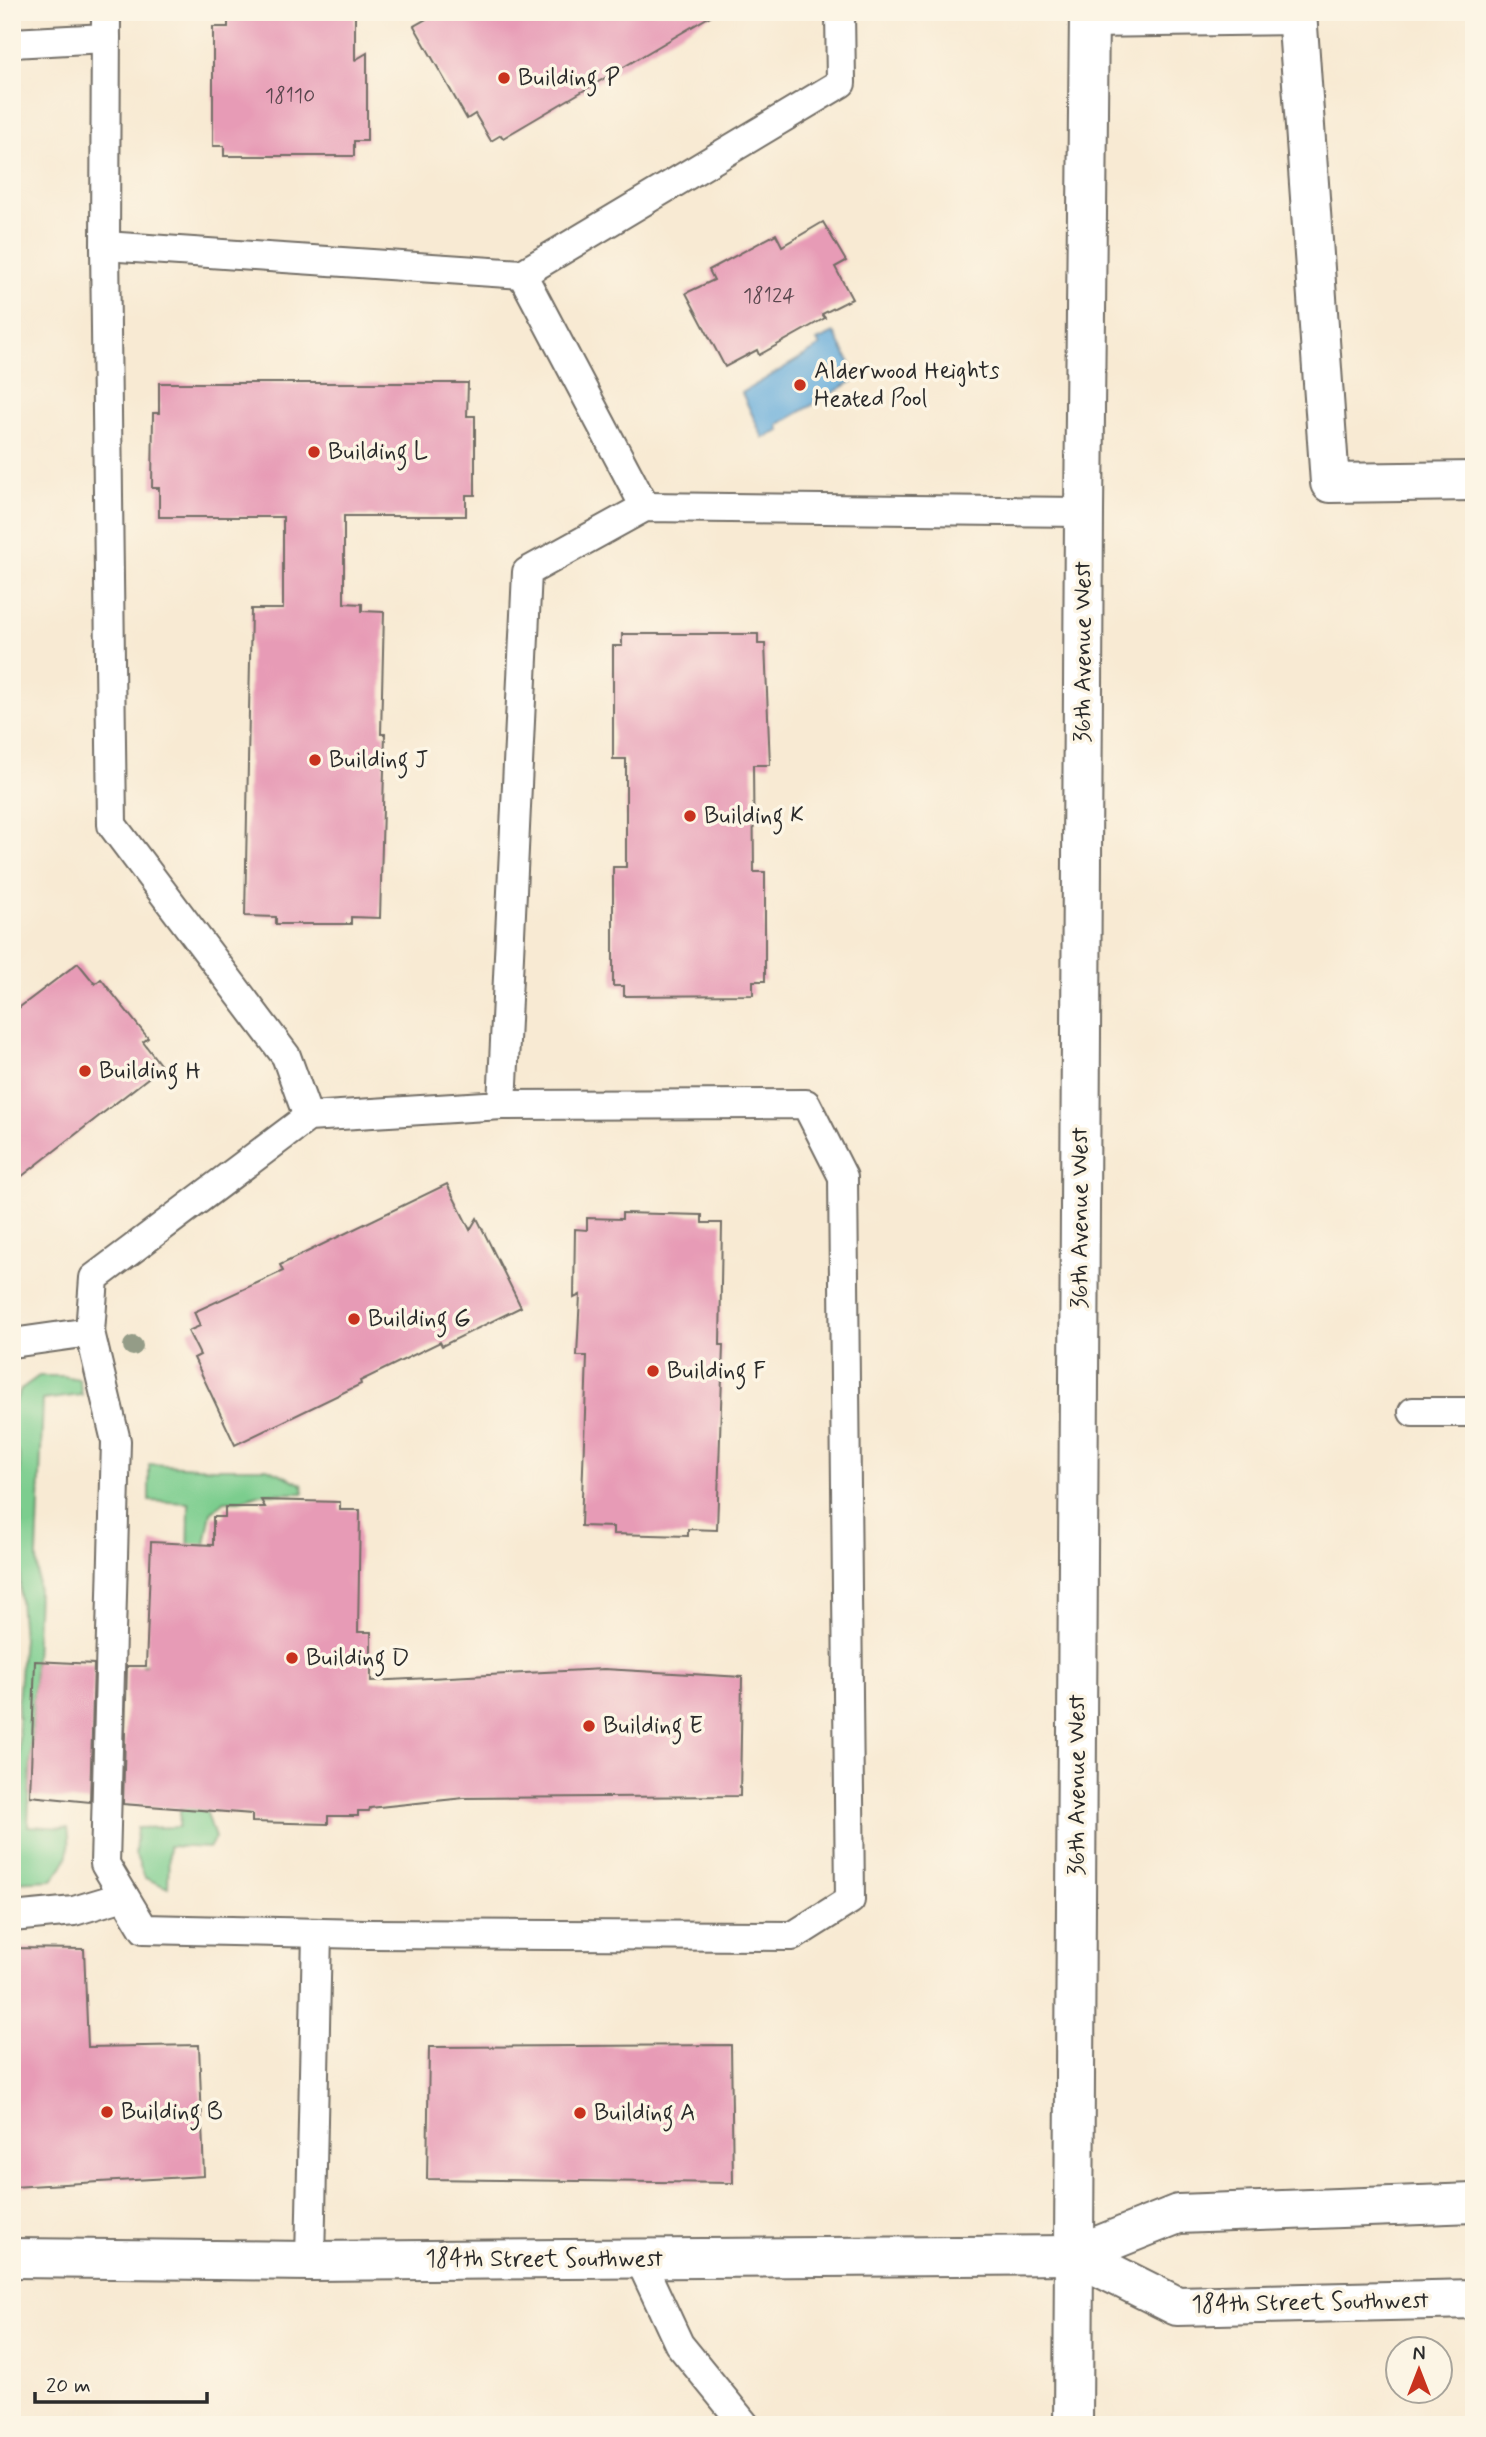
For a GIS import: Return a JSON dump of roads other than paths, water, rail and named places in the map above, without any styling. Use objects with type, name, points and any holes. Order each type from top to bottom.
[{"type":"main road","points":[[1089,15],[1297,13],[1330,483],[1474,481]]},
{"type":"main road","name":"36th Avenue West","points":[[1073,2425],[1089,15]]},
{"type":"main road","name":"184th Street Southwest","points":[[12,2258],[310,2261],[1075,2255],[1178,2214],[1474,2203]]},
{"type":"main road","name":"184th Street Southwest","points":[[1075,2255],[1177,2306],[1474,2299]]},
{"type":"lane","points":[[105,246],[522,274],[841,83],[840,12]]},
{"type":"lane","points":[[12,43],[106,25],[105,246],[111,825],[286,1056],[308,1117]]},
{"type":"lane","points":[[522,274],[645,507]]},
{"type":"lane","points":[[502,1105],[527,572],[645,507],[1084,512]]},
{"type":"lane","points":[[806,1104],[843,1177],[850,1900],[793,1936],[317,1933],[144,1929],[105,1864],[116,1441],[90,1332],[94,1278],[308,1117],[502,1105],[806,1104]]},
{"type":"lane","points":[[12,1343],[90,1332]]},
{"type":"lane","points":[[1413,1412],[1474,1412]]},
{"type":"lane","points":[[12,1917],[74,1911],[124,1896]]},
{"type":"lane","points":[[310,2261],[317,1933]]},
{"type":"lane","points":[[639,2258],[679,2344],[745,2425]]},
{"type":"water","name":"Alderwood Heights Heated Pool","points":[[834,333],[858,378],[778,425],[780,431],[763,438],[742,393],[820,346],[817,341]]},
{"type":"place","name":"Building P","points":[[504,78]]},
{"type":"place","name":"Alderwood Heights Heated Pool","points":[[800,385]]},
{"type":"place","name":"Building L","points":[[314,452]]},
{"type":"place","name":"Building J","points":[[315,760]]},
{"type":"place","name":"Building K","points":[[690,816]]},
{"type":"place","name":"Building H","points":[[85,1071]]},
{"type":"place","name":"Building G","points":[[354,1319]]},
{"type":"place","name":"Building F","points":[[653,1371]]},
{"type":"place","name":"Building D","points":[[292,1658]]},
{"type":"place","name":"Building E","points":[[589,1726]]},
{"type":"place","name":"Building B","points":[[107,2112]]},
{"type":"place","name":"Building A","points":[[580,2113]]}]
